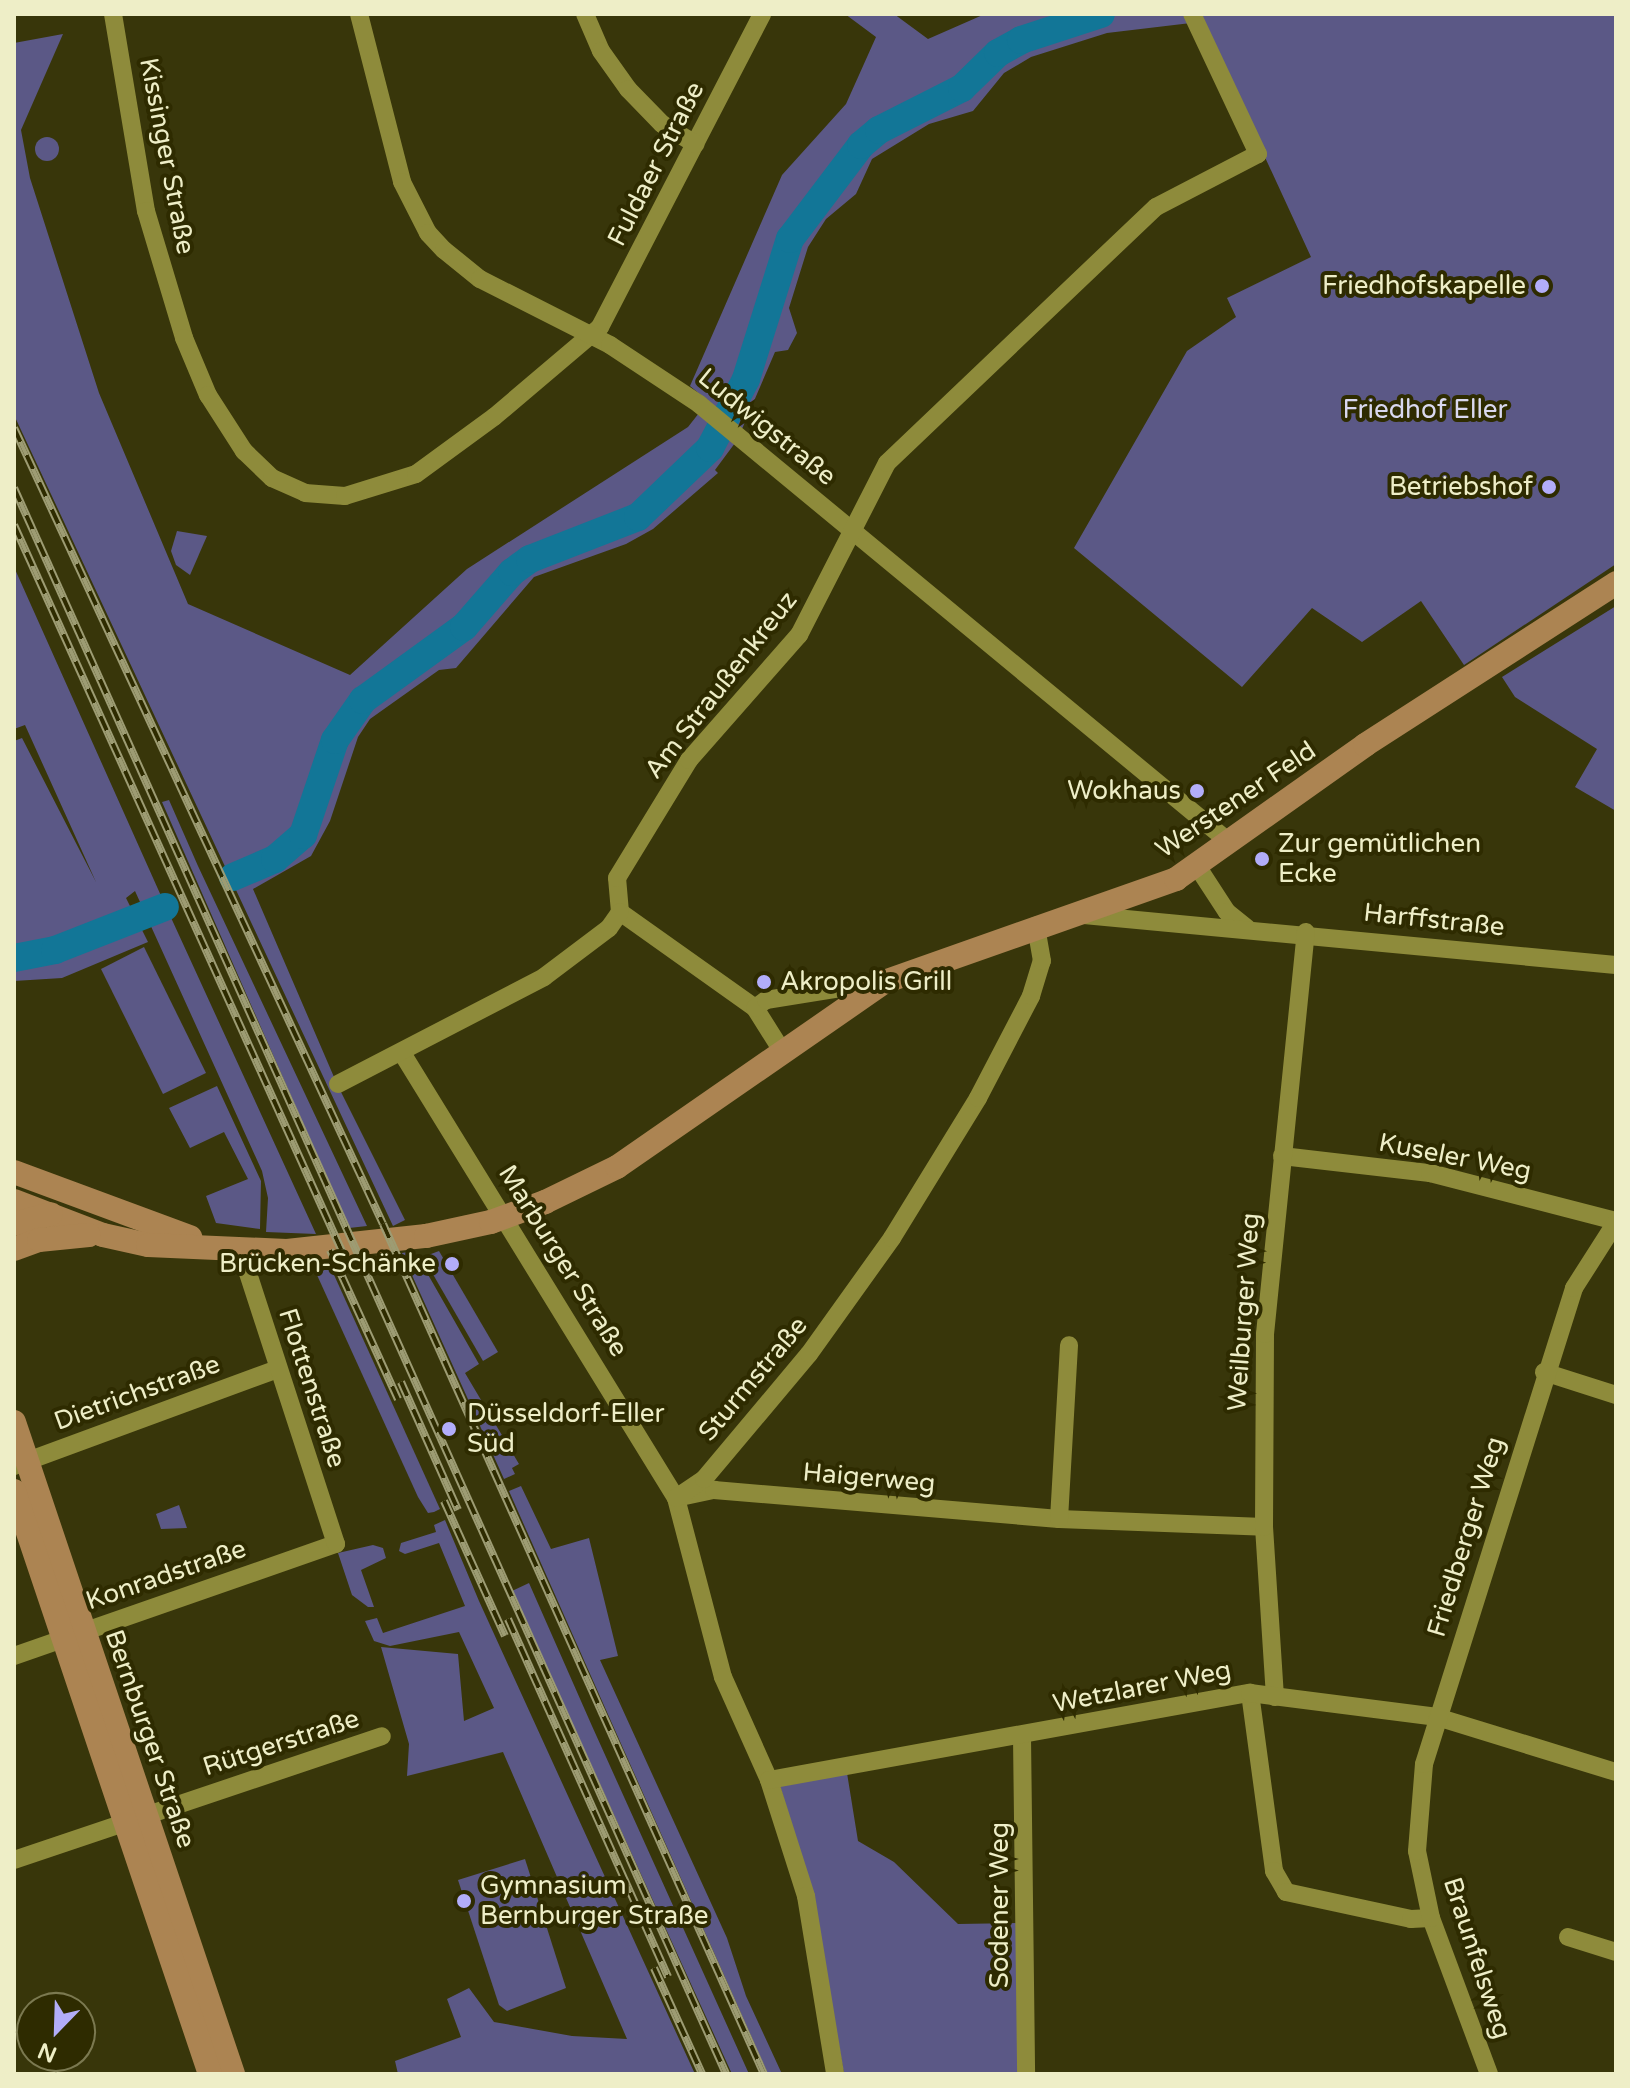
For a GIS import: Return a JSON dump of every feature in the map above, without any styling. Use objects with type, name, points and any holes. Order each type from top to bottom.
[{"type":"main road","name":"Werstener Feld","points":[[216,1245],[324,1249],[423,1236],[505,1217],[617,1167],[784,1054],[857,999],[898,975],[1176,879],[1365,745],[1616,583]]},
{"type":"main road","points":[[14,1172],[152,1225],[216,1245]]},
{"type":"main road","points":[[14,1201],[103,1235],[148,1245],[216,1245]]},
{"type":"main road","points":[[14,1224],[44,1214],[76,1211],[152,1225]]},
{"type":"main road","points":[[14,1249],[39,1240],[103,1235]]},
{"type":"main road","name":"Bernburger Straße","points":[[14,1422],[21,1464],[135,1818],[210,2074]]},
{"type":"main road","name":"Bernburger Straße","points":[[14,1491],[74,1635]]},
{"type":"main road","name":"Bernburger Straße","points":[[135,1818],[233,2074]]},
{"type":"street","name":"Kissinger Straße","points":[[113,14],[146,211],[184,338],[208,395],[244,451],[272,478],[305,493],[345,496],[416,474],[463,442],[592,335]]},
{"type":"street","name":"Ludwigstraße","points":[[359,14],[402,182],[428,233],[480,279],[592,335],[709,412],[1229,842]]},
{"type":"street","points":[[585,14],[610,67],[637,100],[662,124],[695,144]]},
{"type":"street","name":"Fuldaer Straße","points":[[592,335],[762,14]]},
{"type":"street","name":"Am Straußenkreuz","points":[[620,912],[614,885],[625,865],[706,737],[799,635],[887,463],[1156,207],[1258,154],[1193,15]]},
{"type":"street","points":[[1197,866],[1227,912],[1247,928]]},
{"type":"street","points":[[338,1084],[544,977],[609,928],[620,912],[755,1008],[784,1054]]},
{"type":"street","name":"Harffstraße","points":[[1073,915],[1306,932],[1616,965]]},
{"type":"street","name":"Sturmstraße","points":[[676,1498],[704,1479],[809,1354],[892,1238],[978,1098],[1031,996],[1042,961],[1036,926]]},
{"type":"street","name":"Weilburger Weg","points":[[1275,1697],[1264,1527],[1265,1334],[1306,932]]},
{"type":"street","points":[[755,1008],[766,1000],[842,988],[857,999]]},
{"type":"street","name":"Marburger Straße","points":[[402,1053],[676,1498]]},
{"type":"street","name":"Kuseler Weg","points":[[1282,1156],[1430,1173],[1616,1221]]},
{"type":"street","name":"Friedberger Weg","points":[[1437,1717],[1544,1372],[1574,1288],[1616,1221]]},
{"type":"street","name":"Flottenstraße","points":[[245,1248],[278,1369],[336,1544]]},
{"type":"street","points":[[1059,1519],[1069,1345]]},
{"type":"street","name":"Dietrichstraße","points":[[21,1464],[278,1369]]},
{"type":"street","points":[[1544,1372],[1616,1395]]},
{"type":"street","name":"Haigerweg","points":[[676,1498],[714,1490],[1059,1519],[1264,1527]]},
{"type":"street","points":[[676,1498],[723,1677],[769,1780],[806,1896],[835,2074]]},
{"type":"street","name":"Konradstraße","points":[[14,1656],[336,1544]]},
{"type":"street","points":[[1250,1693],[1274,1871],[1286,1892],[1397,1916],[1431,1918]]},
{"type":"street","name":"Wetzlarer Weg","points":[[769,1780],[1022,1737],[1250,1693],[1437,1717],[1616,1772]]},
{"type":"street","name":"Braunfelsweg","points":[[1437,1717],[1418,1808],[1417,1851],[1431,1918],[1489,2074]]},
{"type":"street","name":"Rütgerstraße","points":[[14,1860],[382,1736]]},
{"type":"street","name":"Sodener Weg","points":[[1022,1737],[1026,2074]]},
{"type":"street","points":[[1568,1937],[1616,1952]]},
{"type":"green space","points":[[845,14],[894,14],[928,39],[985,14],[1187,14],[1191,23],[1107,33],[1031,57],[1004,73],[973,111],[929,124],[872,159],[856,194],[826,219],[808,247],[789,308],[797,333],[788,350],[775,352],[742,429],[690,386],[782,175],[846,104],[876,37]]},
{"type":"green space","name":"Friedhof Eller","points":[[1199,14],[1616,14],[1616,564],[1464,665],[1421,601],[1362,642],[1312,608],[1242,687],[1074,548],[1187,351],[1236,317],[1227,298],[1311,257]]},
{"type":"green space","points":[[63,34],[21,130],[30,178],[99,393],[188,604],[350,675],[467,569],[688,427],[699,413],[735,443],[715,470],[718,473],[653,529],[626,544],[534,577],[456,668],[439,670],[370,719],[358,737],[330,821],[311,856],[253,889],[337,1084],[405,1220],[393,1226],[14,415],[14,43]]},
{"type":"green space","points":[[47,137],[56,140],[59,149],[56,158],[47,161],[38,158],[35,149],[38,140]]},
{"type":"green space","points":[[177,531],[207,536],[190,575],[176,565],[171,551]]},
{"type":"green space","points":[[14,567],[316,1234],[266,1232],[268,1198],[262,1171],[135,891],[126,898],[148,942],[62,978],[14,981],[14,741],[22,738],[96,882],[25,725],[14,729]]},
{"type":"green space","points":[[1616,606],[1616,811],[1575,787],[1597,749],[1515,697],[1502,677]]},
{"type":"green space","points":[[169,800],[367,1226],[349,1228],[162,802]]},
{"type":"green space","points":[[144,947],[206,1073],[163,1094],[101,969]]},
{"type":"green space","points":[[217,1086],[261,1181],[260,1229],[216,1223],[206,1196],[248,1179],[224,1132],[190,1148],[169,1108]]},
{"type":"green space","points":[[439,1251],[498,1352],[483,1361],[423,1257]]},
{"type":"green space","points":[[408,1252],[418,1257],[479,1364],[465,1373],[519,1464],[512,1468],[515,1474],[504,1479],[402,1253]]},
{"type":"green space","points":[[330,1266],[440,1509],[434,1512],[428,1513],[418,1497],[317,1275]]},
{"type":"green space","points":[[521,1486],[551,1549],[589,1538],[618,1656],[600,1660],[727,1938],[746,1996],[782,2074],[768,2074],[610,1719],[509,1491]]},
{"type":"green space","points":[[179,1505],[187,1528],[161,1529],[156,1514]]},
{"type":"green space","points":[[445,1520],[695,2074],[398,2074],[395,2061],[461,2037],[447,1999],[469,1988],[494,2022],[572,2036],[627,2039],[503,1752],[407,1776],[409,1744],[381,1647],[458,1654],[464,1721],[494,1708],[459,1632],[390,1646],[374,1641],[365,1621],[377,1618],[383,1633],[465,1606],[439,1543],[405,1554],[399,1551],[401,1543],[436,1532],[434,1525]]},
{"type":"green space","points":[[373,1545],[383,1548],[386,1558],[361,1570],[374,1607],[368,1607],[352,1595],[338,1553]]},
{"type":"green space","points":[[529,1583],[749,2074],[732,2074],[512,1591]]},
{"type":"green space","points":[[847,1773],[858,1841],[894,1862],[958,1924],[1020,1923],[1021,2074],[844,2074],[811,1891],[780,1786]]},
{"type":"green space","points":[[525,1859],[566,1988],[507,2011],[499,2005],[458,1880]]},
{"type":"waterway","points":[[233,877],[275,859],[303,835],[335,740],[363,700],[464,627],[512,572],[530,559],[638,517],[710,448],[746,379],[790,239],[861,145],[879,130],[962,88],[998,53],[1021,40],[1101,14]]},
{"type":"waterway","points":[[14,958],[55,950],[165,907]]},
{"type":"railway","points":[[14,428],[383,1224],[764,2074]]},
{"type":"railway","points":[[14,488],[726,2074]]},
{"type":"railway","points":[[14,525],[345,1258]]},
{"type":"railway","points":[[330,1250],[398,1399]]},
{"type":"railway","points":[[401,1382],[458,1510]]},
{"type":"railway","points":[[444,1501],[505,1636]]},
{"type":"railway","points":[[508,1619],[668,1977]]},
{"type":"railway","points":[[654,1968],[702,2074]]},
{"type":"place","name":"Friedhofskapelle","points":[[1542,286]]},
{"type":"place","name":"Betriebshof","points":[[1549,487]]},
{"type":"place","name":"Wokhaus","points":[[1197,791]]},
{"type":"place","name":"Zur gemütlichen Ecke","points":[[1262,859]]},
{"type":"place","name":"Akropolis Grill","points":[[764,982]]},
{"type":"place","name":"Brücken-Schänke","points":[[452,1264]]},
{"type":"place","name":"Düsseldorf-Eller Süd","points":[[449,1429]]},
{"type":"place","name":"Gymnasium Bernburger Straße","points":[[464,1901]]}]
